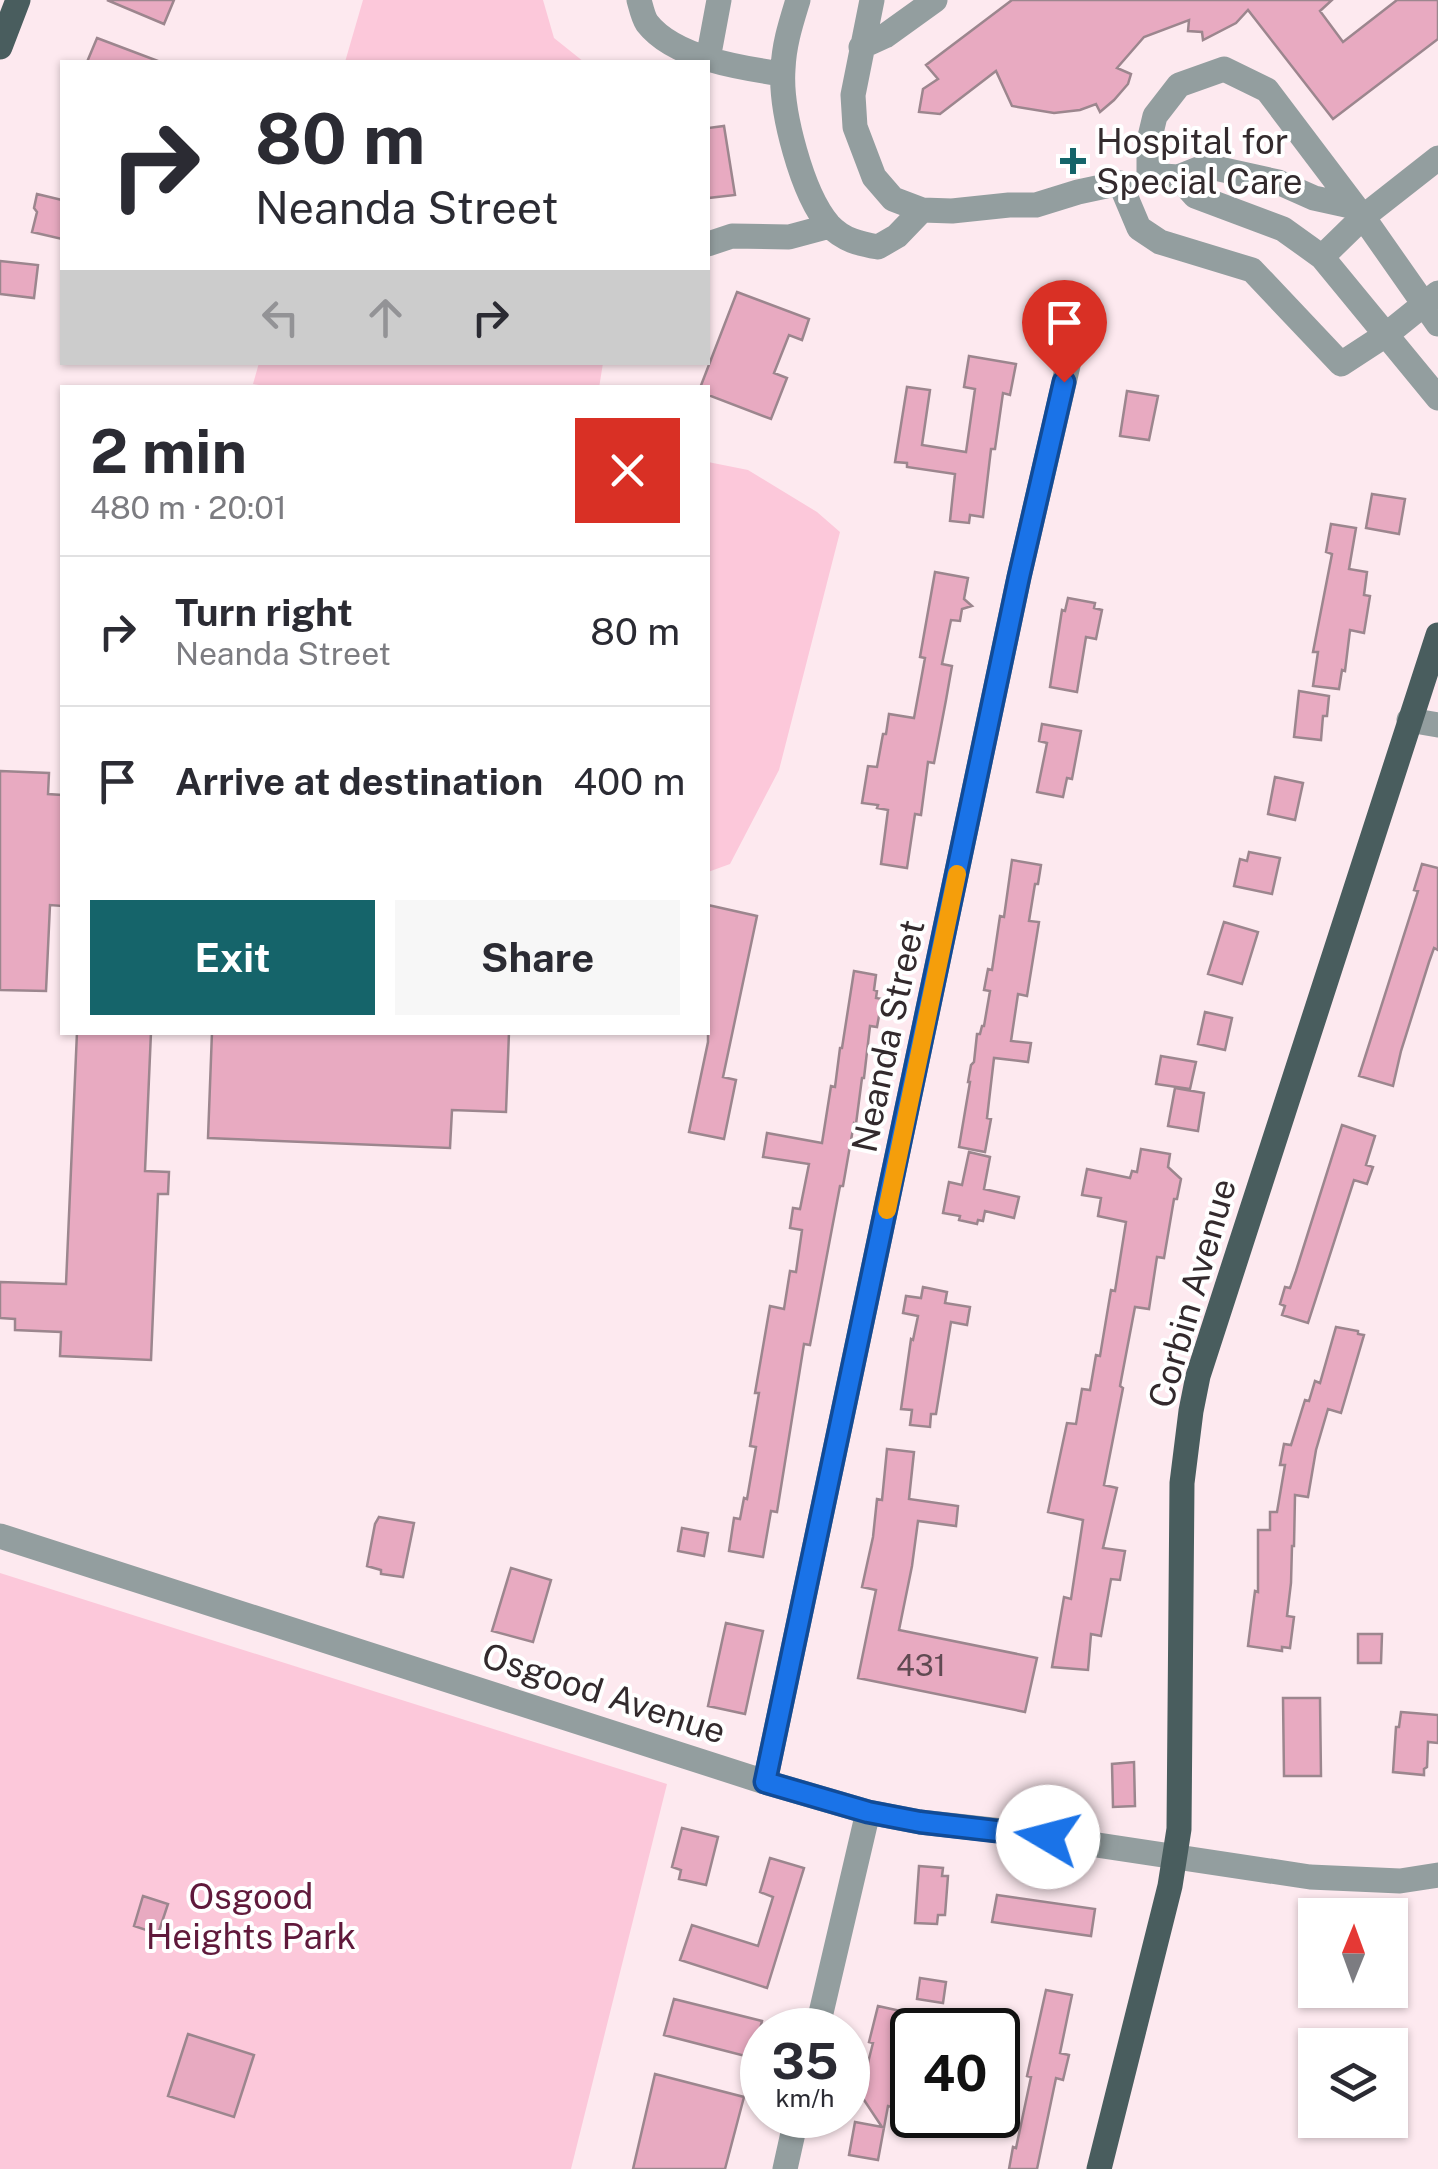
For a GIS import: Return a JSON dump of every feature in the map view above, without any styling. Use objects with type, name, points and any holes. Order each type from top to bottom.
[{"type":"main road","points":[[0,47],[18,0]]},
{"type":"main road","name":"Corbin Avenue","points":[[1099,2169],[1175,1857],[1180,1799],[1182,1484],[1191,1411],[1209,1338],[1438,635]]},
{"type":"street","points":[[638,0],[645,21],[667,41],[708,59],[782,74]]},
{"type":"street","points":[[708,59],[720,0]]},
{"type":"street","points":[[798,0],[786,36],[782,74],[790,136],[809,192],[830,226],[853,242],[878,247],[897,236],[922,210]]},
{"type":"street","points":[[872,0],[853,94],[855,126],[874,177],[893,200],[922,210],[1036,205],[1149,176],[1178,177],[1202,167],[1278,182],[1359,212]]},
{"type":"street","points":[[861,47],[885,36],[935,0]]},
{"type":"street","points":[[1120,183],[1138,228],[1160,242],[1252,270],[1341,364],[1433,307],[1266,90],[1224,69],[1180,85],[1155,116],[1149,141],[1149,176]]},
{"type":"street","points":[[1322,256],[1359,212],[1438,158]]},
{"type":"street","points":[[1178,177],[1195,196],[1282,230],[1322,256],[1438,398]]},
{"type":"street","points":[[710,243],[732,236],[789,238],[830,226]]},
{"type":"street","name":"Neanda Street","points":[[765,1782],[1019,577],[1082,305]]},
{"type":"street","points":[[1409,720],[1438,725]]},
{"type":"street","name":"Osgood Avenue","points":[[0,1536],[868,1812],[1310,1877],[1400,1881],[1438,1875]]},
{"type":"street","points":[[822,2008],[868,1812]]},
{"type":"street","points":[[785,2169],[792,2138]]},
{"type":"green space","points":[[363,0],[543,0],[554,38],[582,60],[346,60]]},
{"type":"green space","points":[[258,365],[603,365],[599,385],[253,384]]},
{"type":"green space","points":[[710,462],[748,470],[817,512],[840,532],[779,770],[730,864],[710,871]]},
{"type":"green space","name":"Osgood Heights Park","points":[[0,1573],[667,1784],[571,2169],[0,2169]]},
{"type":"building","points":[[107,0],[174,0],[164,24]]},
{"type":"building","points":[[1012,0],[1332,0],[1320,11],[1343,42],[1397,0],[1438,0],[1438,39],[1333,119],[1248,10],[1236,23],[1203,40],[1202,32],[1188,31],[1189,20],[1144,37],[1117,68],[1131,74],[1128,84],[1100,112],[1096,104],[1054,113],[1012,106],[996,71],[940,114],[919,112],[923,89],[938,79],[926,65]]},
{"type":"building","points":[[97,38],[155,60],[88,60]]},
{"type":"building","points":[[724,126],[735,195],[710,198],[710,128]]},
{"type":"building","points":[[37,194],[60,200],[60,239],[32,232],[37,212]]},
{"type":"building","points":[[0,261],[38,265],[34,298],[0,294]]},
{"type":"building","points":[[737,292],[809,319],[802,340],[789,335],[774,373],[787,378],[771,419],[710,396],[710,385],[701,385]]},
{"type":"building","points":[[969,356],[1016,364],[1010,395],[1003,393],[983,517],[970,515],[969,523],[950,521],[955,474],[895,462],[907,387],[930,390],[922,445],[966,452],[975,389],[964,387]]},
{"type":"building","points":[[1127,391],[1158,396],[1149,440],[1120,436]]},
{"type":"building","points":[[1372,494],[1405,499],[1399,534],[1366,528]]},
{"type":"building","points":[[1331,524],[1356,528],[1349,569],[1367,572],[1364,595],[1370,596],[1364,633],[1350,630],[1339,689],[1313,686],[1318,652],[1313,652],[1332,554],[1326,552]]},
{"type":"building","points":[[935,572],[968,578],[964,599],[972,606],[962,609],[960,621],[951,620],[942,664],[952,666],[946,700],[934,763],[928,762],[921,815],[915,814],[907,868],[881,864],[888,810],[862,803],[868,766],[877,767],[889,714],[914,718]]},
{"type":"building","points":[[1068,598],[1095,603],[1094,608],[1102,610],[1096,639],[1086,637],[1077,692],[1050,687],[1062,610],[1065,611]]},
{"type":"building","points":[[1299,691],[1329,696],[1321,740],[1294,737]]},
{"type":"building","points":[[1042,724],[1081,731],[1072,779],[1067,778],[1063,797],[1037,792],[1047,743],[1039,741]]},
{"type":"building","points":[[0,771],[49,773],[48,794],[60,795],[60,906],[50,905],[46,991],[0,990]]},
{"type":"building","points":[[1275,777],[1303,783],[1295,820],[1268,814]]},
{"type":"building","points":[[1249,852],[1280,858],[1272,894],[1234,886],[1240,859],[1247,861]]},
{"type":"building","points":[[1012,860],[1041,865],[1029,921],[1039,922],[1027,996],[1018,994],[1011,1041],[1031,1043],[1028,1062],[994,1058],[985,1152],[959,1147],[977,1034],[984,1026],[990,991],[984,990],[988,969],[992,970],[1000,916],[1004,917]]},
{"type":"building","points":[[1422,864],[1438,868],[1438,950],[1434,948],[1429,962],[1393,1086],[1359,1076],[1418,891],[1414,890]]},
{"type":"building","points":[[710,905],[757,916],[723,1077],[736,1080],[724,1139],[689,1132],[708,1042]]},
{"type":"building","points":[[1224,922],[1258,932],[1242,984],[1208,974]]},
{"type":"building","points":[[854,971],[876,975],[876,998],[882,999],[877,1027],[870,1026],[856,1124],[840,1186],[810,1345],[804,1344],[777,1512],[771,1511],[763,1557],[729,1551],[734,1518],[740,1519],[744,1498],[747,1499],[756,1447],[750,1446],[759,1393],[755,1393],[770,1306],[784,1309],[790,1271],[796,1272],[802,1230],[790,1228],[793,1208],[800,1209],[809,1164],[763,1157],[767,1133],[822,1143]]},
{"type":"building","points":[[1205,1012],[1232,1018],[1225,1050],[1198,1044]]},
{"type":"building","points":[[77,1035],[151,1035],[145,1171],[169,1172],[168,1194],[158,1194],[151,1360],[60,1356],[61,1332],[15,1330],[15,1319],[0,1318],[0,1282],[66,1284]]},
{"type":"building","points":[[212,1035],[509,1035],[506,1112],[452,1110],[450,1148],[208,1138]]},
{"type":"building","points":[[1161,1056],[1196,1062],[1190,1089],[1156,1084]]},
{"type":"building","points":[[1175,1088],[1204,1093],[1198,1131],[1168,1126]]},
{"type":"building","points":[[1342,1125],[1375,1136],[1366,1165],[1373,1167],[1367,1184],[1354,1180],[1308,1323],[1282,1315],[1285,1306],[1280,1304],[1296,1271]]},
{"type":"building","points":[[1141,1149],[1170,1154],[1168,1167],[1181,1179],[1164,1258],[1157,1257],[1149,1309],[1135,1307],[1104,1485],[1117,1488],[1103,1548],[1125,1551],[1120,1580],[1111,1579],[1101,1636],[1091,1634],[1088,1670],[1052,1667],[1064,1597],[1071,1599],[1083,1520],[1048,1512],[1067,1423],[1076,1424],[1082,1389],[1090,1390],[1096,1355],[1100,1356],[1126,1222],[1098,1216],[1101,1198],[1082,1195],[1087,1169],[1130,1178],[1132,1171],[1137,1172]]},
{"type":"building","points":[[969,1152],[990,1157],[984,1189],[1019,1197],[1014,1218],[985,1211],[983,1221],[978,1220],[977,1224],[943,1213],[949,1182],[962,1185]]},
{"type":"building","points":[[923,1287],[947,1292],[945,1303],[970,1307],[967,1325],[951,1322],[936,1414],[931,1414],[930,1427],[910,1425],[912,1410],[901,1409],[918,1316],[903,1313],[906,1296],[921,1298]]},
{"type":"building","points":[[1336,1327],[1364,1335],[1341,1413],[1328,1409],[1308,1497],[1295,1495],[1287,1616],[1294,1617],[1290,1648],[1282,1647],[1282,1651],[1248,1646],[1255,1591],[1258,1592],[1258,1530],[1270,1530],[1270,1512],[1277,1512],[1285,1465],[1280,1465],[1284,1444],[1291,1445],[1305,1400],[1309,1401],[1315,1381],[1320,1383]]},
{"type":"building","points":[[887,1449],[914,1452],[909,1499],[958,1506],[956,1526],[918,1521],[899,1630],[1037,1658],[1025,1712],[858,1678],[876,1590],[862,1587],[877,1499],[882,1500]]},
{"type":"building","points":[[379,1517],[414,1523],[403,1577],[381,1574],[381,1570],[367,1566]]},
{"type":"building","points":[[682,1528],[708,1533],[704,1556],[678,1551]]},
{"type":"building","points":[[511,1568],[551,1580],[533,1642],[492,1631]]},
{"type":"building","points":[[726,1623],[763,1631],[745,1714],[708,1706]]},
{"type":"building","points":[[1358,1634],[1382,1634],[1381,1663],[1358,1663]]},
{"type":"building","points":[[1283,1698],[1320,1698],[1321,1776],[1284,1776]]},
{"type":"building","points":[[1401,1712],[1438,1715],[1438,1743],[1428,1742],[1424,1775],[1393,1772]]},
{"type":"building","points":[[1134,1762],[1135,1806],[1113,1807],[1112,1764]]},
{"type":"building","points":[[682,1828],[718,1837],[706,1885],[679,1879],[681,1870],[672,1867]]},
{"type":"building","points":[[770,1858],[804,1868],[767,1988],[680,1960],[692,1925],[758,1946],[773,1897],[760,1892]]},
{"type":"building","points":[[919,1866],[943,1868],[942,1876],[948,1876],[945,1915],[938,1915],[937,1924],[915,1923]]},
{"type":"building","points":[[997,1895],[1095,1909],[1091,1936],[992,1922]]},
{"type":"building","points":[[143,1896],[168,1904],[158,1934],[134,1926]]},
{"type":"building","points":[[920,1978],[946,1982],[943,2003],[917,1999]]},
{"type":"building","points":[[1046,1990],[1072,1995],[1060,2053],[1069,2055],[1063,2080],[1056,2078],[1037,2169],[1009,2169],[1013,2147],[1020,2138],[1031,2077],[1027,2076]]},
{"type":"building","points":[[674,1999],[740,2016],[740,2055],[664,2035]]},
{"type":"building","points":[[878,2006],[890,2009],[890,2106],[878,2160],[849,2155],[852,2138],[870,2138],[870,2125],[882,2127],[870,2109],[870,2038]]},
{"type":"building","points":[[188,2034],[254,2055],[234,2117],[168,2096]]},
{"type":"building","points":[[655,2074],[740,2096],[740,2112],[725,2169],[633,2169]]},
{"type":"slow traffic","points":[[887,1210],[957,874]]},
{"type":"place","name":"Hospital for Special Care","points":[[1073,161]]},
{"type":"route","points":[[1048,1837],[868,1812],[765,1782],[1019,577],[1064,382]]}]
